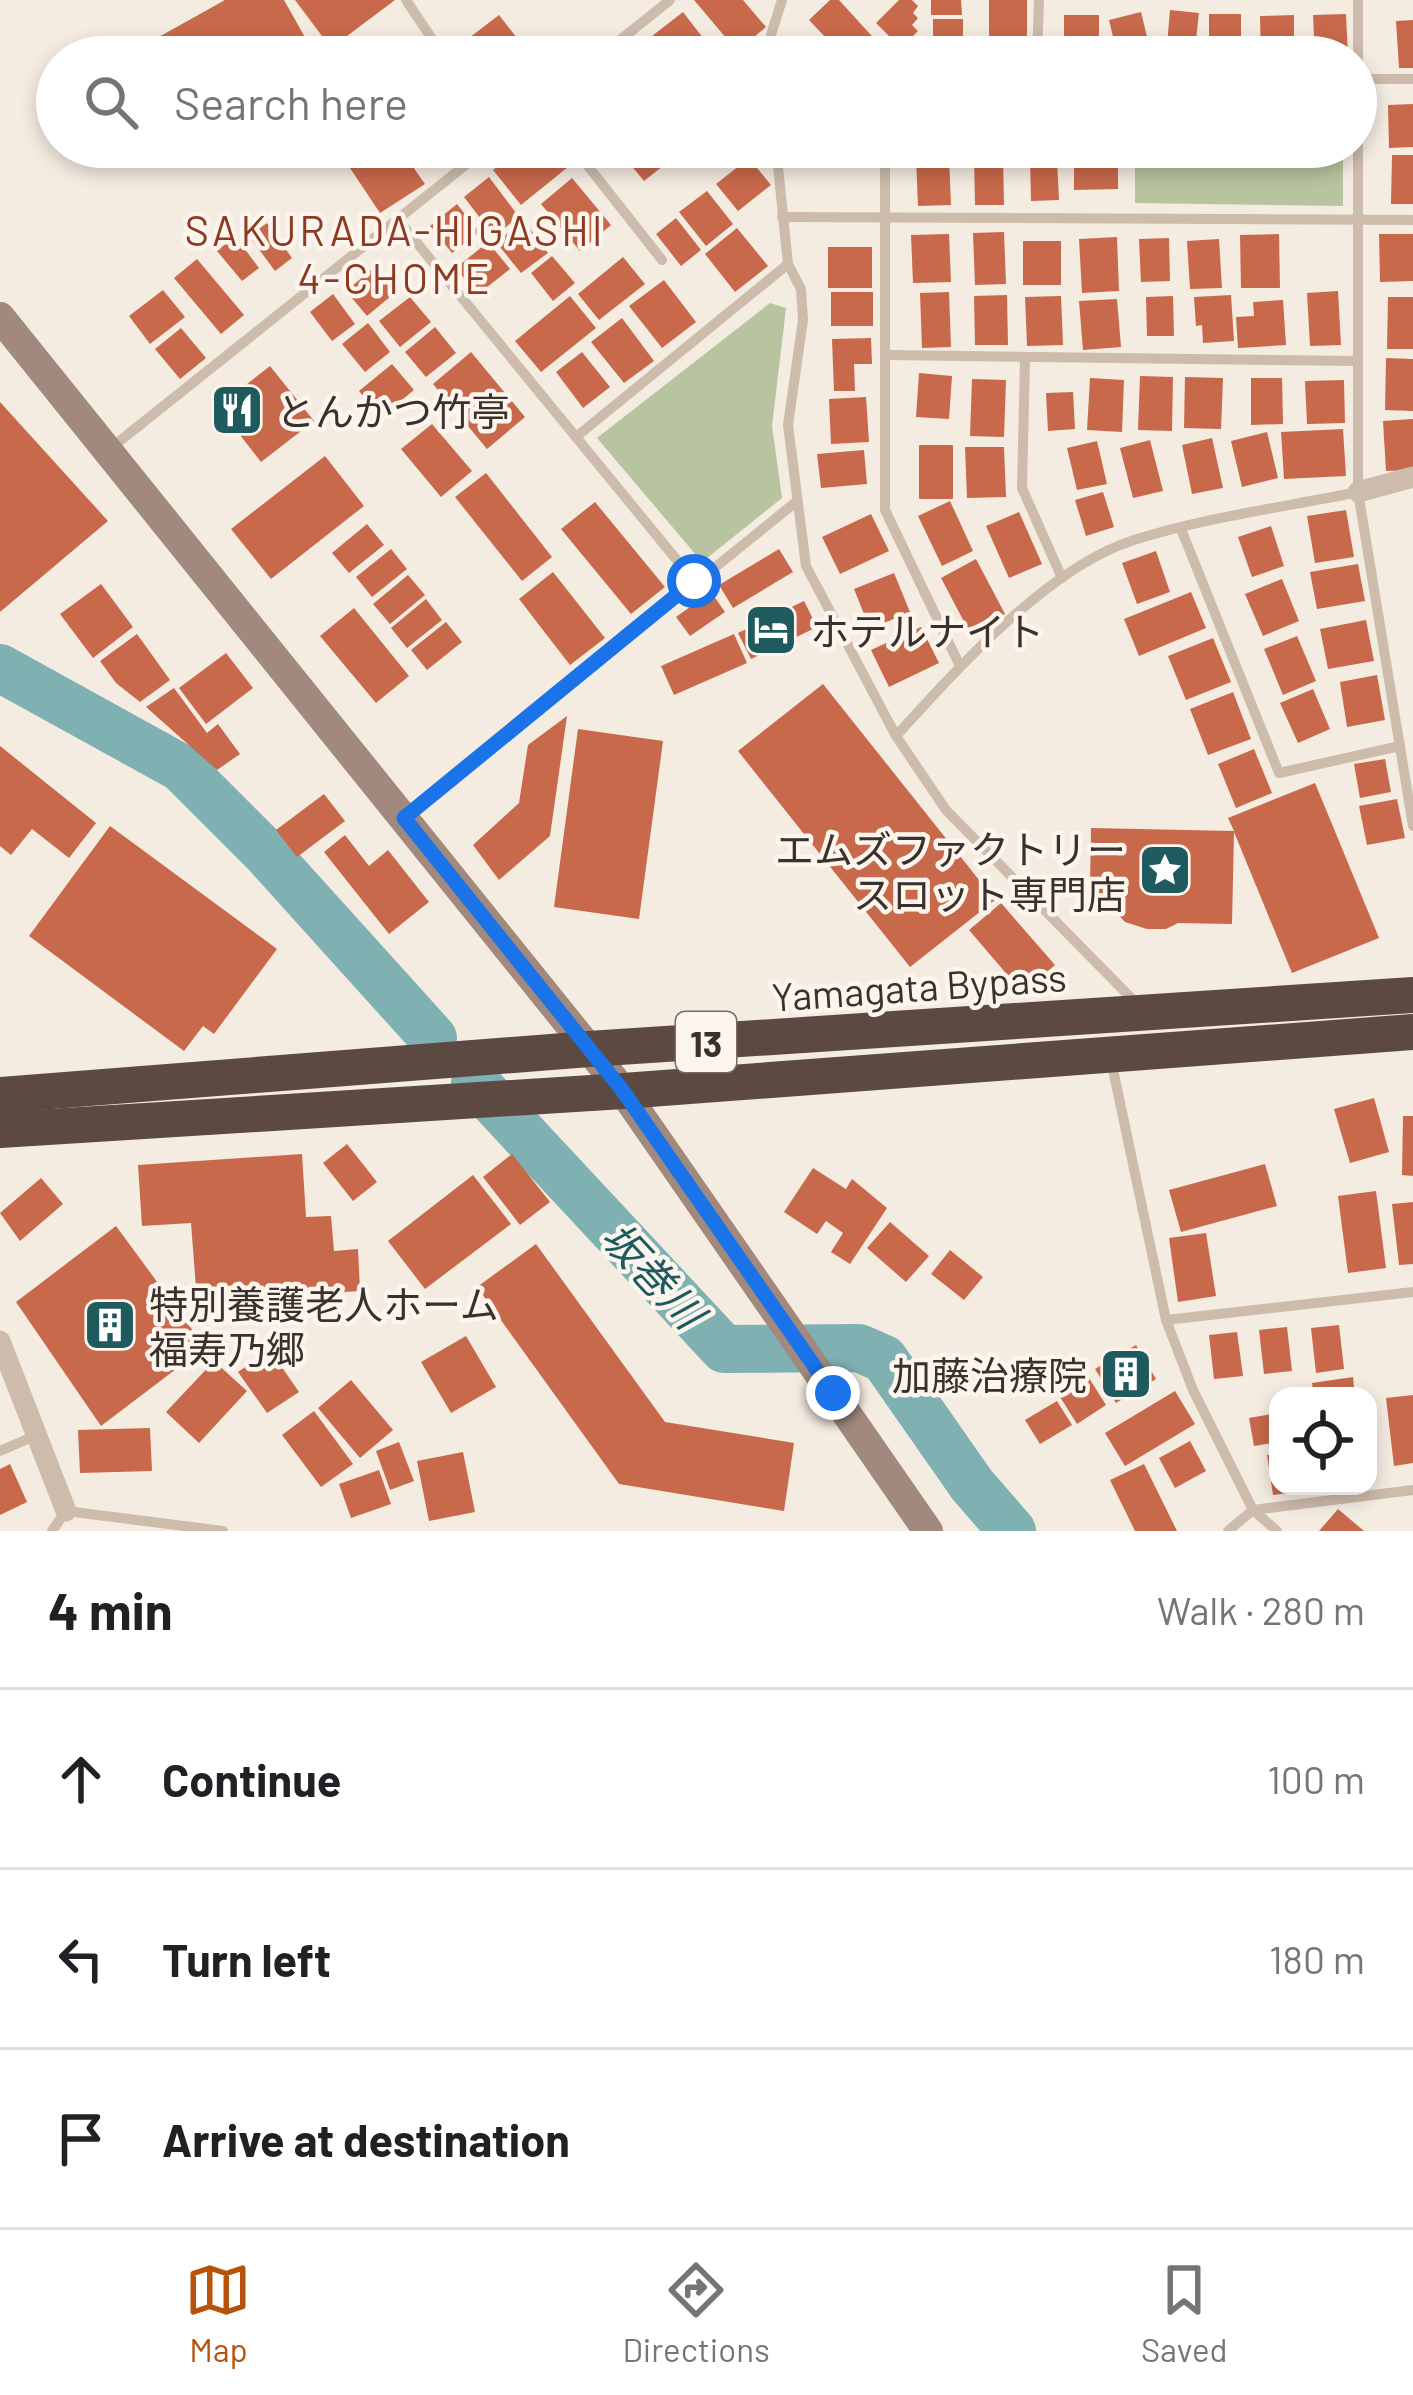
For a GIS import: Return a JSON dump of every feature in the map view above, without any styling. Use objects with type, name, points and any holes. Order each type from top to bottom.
[{"type":"highway","name":"Yamagata Bypass","points":[[0,1095],[590,1049],[1413,995]]},
{"type":"highway","name":"13","points":[[0,1130],[623,1091],[1413,1032]]},
{"type":"street","points":[[0,317],[623,1091],[928,1531]]},
{"type":"street","points":[[1358,492],[1413,477]]},
{"type":"street","points":[[0,1341],[66,1511]]},
{"type":"lane","points":[[406,0],[431,36]]},
{"type":"lane","points":[[625,36],[670,0]]},
{"type":"lane","points":[[771,36],[782,0]]},
{"type":"lane","points":[[1038,36],[1039,0]]},
{"type":"lane","points":[[1358,0],[1358,36]]},
{"type":"lane","points":[[1377,80],[1413,79]]},
{"type":"lane","points":[[106,453],[463,168]]},
{"type":"lane","points":[[590,168],[662,260]]},
{"type":"lane","points":[[778,168],[788,264],[801,289],[803,320],[788,424],[806,566],[896,736],[946,810],[1145,1013]]},
{"type":"lane","points":[[885,168],[885,510],[960,666]]},
{"type":"lane","points":[[1357,168],[1358,492],[1413,826]]},
{"type":"lane","points":[[782,217],[1413,220]]},
{"type":"lane","points":[[399,221],[694,581]]},
{"type":"lane","points":[[576,437],[788,264]]},
{"type":"lane","points":[[888,355],[1358,361]]},
{"type":"lane","points":[[1025,359],[1022,488],[1061,578]]},
{"type":"lane","points":[[896,736],[960,666],[1061,578],[1131,541],[1358,492]]},
{"type":"lane","points":[[404,818],[796,502]]},
{"type":"lane","points":[[1181,529],[1280,773],[1400,746]]},
{"type":"lane","points":[[1110,1056],[1166,1320],[1193,1390],[1253,1510],[1277,1531]]},
{"type":"lane","points":[[1166,1320],[1413,1292]]},
{"type":"lane","points":[[0,1451],[37,1435]]},
{"type":"lane","points":[[1228,1531],[1253,1510],[1413,1490]]},
{"type":"lane","points":[[52,1531],[66,1511],[224,1531]]},
{"type":"green space","points":[[1135,168],[1343,168],[1343,206],[1135,203]]},
{"type":"green space","points":[[770,303],[786,308],[772,426],[782,498],[702,562],[597,438]]},
{"type":"building","points":[[225,0],[284,0],[304,36],[161,36]]},
{"type":"building","points":[[295,0],[395,0],[347,36],[322,36]]},
{"type":"building","points":[[694,0],[743,0],[766,27],[755,36],[724,36]]},
{"type":"building","points":[[830,0],[839,0],[872,36],[824,36],[809,20]]},
{"type":"building","points":[[899,0],[912,0],[918,6],[913,13],[918,18],[912,25],[918,31],[913,36],[889,36],[876,23]]},
{"type":"building","points":[[931,0],[961,0],[962,15],[931,15]]},
{"type":"building","points":[[989,0],[1027,0],[1027,36],[989,36]]},
{"type":"building","points":[[1170,10],[1199,13],[1196,36],[1168,36]]},
{"type":"building","points":[[683,12],[702,36],[652,36]]},
{"type":"building","points":[[1141,12],[1147,36],[1113,36],[1109,20]]},
{"type":"building","points":[[1209,14],[1241,14],[1241,36],[1209,36]]},
{"type":"building","points":[[1346,14],[1347,36],[1314,36],[1313,15]]},
{"type":"building","points":[[499,15],[516,36],[472,36]]},
{"type":"building","points":[[1064,15],[1099,15],[1099,36],[1064,36]]},
{"type":"building","points":[[1294,15],[1294,36],[1260,36],[1260,16]]},
{"type":"building","points":[[933,19],[963,19],[963,36],[933,36]]},
{"type":"building","points":[[1413,20],[1413,68],[1399,68],[1396,21]]},
{"type":"building","points":[[1413,104],[1413,147],[1389,148],[1388,105]]},
{"type":"building","points":[[1392,155],[1413,155],[1413,204],[1391,204]]},
{"type":"building","points":[[350,168],[414,168],[425,184],[380,213]]},
{"type":"building","points":[[496,168],[567,168],[521,205]]},
{"type":"building","points":[[633,168],[660,168],[644,181]]},
{"type":"building","points":[[736,168],[757,168],[771,185],[738,211],[716,184]]},
{"type":"building","points":[[916,168],[949,168],[951,205],[918,206]]},
{"type":"building","points":[[974,168],[1003,168],[1004,205],[975,205]]},
{"type":"building","points":[[1030,168],[1057,168],[1059,200],[1031,201]]},
{"type":"building","points":[[1074,168],[1118,168],[1118,189],[1074,190]]},
{"type":"building","points":[[489,177],[519,217],[494,236],[464,197]]},
{"type":"building","points":[[572,178],[611,225],[580,251],[541,204]]},
{"type":"building","points":[[707,191],[733,224],[706,246],[679,212]]},
{"type":"building","points":[[457,204],[479,232],[452,253],[430,226]]},
{"type":"building","points":[[676,218],[701,250],[681,266],[656,234]]},
{"type":"building","points":[[524,221],[548,253],[521,273],[496,242]]},
{"type":"building","points":[[267,223],[292,258],[275,271],[249,236]]},
{"type":"building","points":[[737,228],[768,266],[735,292],[705,254]]},
{"type":"building","points":[[1004,232],[1006,284],[975,285],[973,233]]},
{"type":"building","points":[[949,234],[951,282],[913,283],[911,235]]},
{"type":"building","points":[[1279,234],[1280,288],[1241,288],[1240,235]]},
{"type":"building","points":[[1379,234],[1413,234],[1413,281],[1380,282]]},
{"type":"building","points":[[235,236],[259,268],[242,281],[217,251]]},
{"type":"building","points":[[1117,237],[1119,291],[1082,293],[1079,239]]},
{"type":"building","points":[[1169,238],[1170,281],[1141,282],[1139,239]]},
{"type":"building","points":[[1219,239],[1222,288],[1190,289],[1187,241]]},
{"type":"building","points":[[1023,241],[1061,241],[1061,285],[1023,285]]},
{"type":"building","points":[[488,242],[510,269],[477,295],[456,268]]},
{"type":"building","points":[[828,247],[872,247],[872,288],[828,288]]},
{"type":"building","points":[[552,256],[575,283],[553,301],[531,273]]},
{"type":"building","points":[[623,257],[645,284],[599,320],[578,294]]},
{"type":"building","points":[[197,259],[244,315],[221,334],[174,278]]},
{"type":"building","points":[[376,266],[397,291],[367,316],[346,291]]},
{"type":"building","points":[[664,280],[696,322],[662,348],[629,306]]},
{"type":"building","points":[[163,290],[185,317],[150,344],[129,316]]},
{"type":"building","points":[[1338,291],[1341,345],[1310,346],[1307,293]]},
{"type":"building","points":[[831,292],[873,292],[873,326],[831,326]]},
{"type":"building","points":[[949,292],[951,347],[922,348],[920,293]]},
{"type":"building","points":[[333,294],[355,324],[332,341],[310,312]]},
{"type":"building","points":[[1007,295],[1008,345],[975,345],[974,296]]},
{"type":"building","points":[[1231,295],[1234,341],[1203,343],[1202,325],[1196,326],[1194,297]]},
{"type":"building","points":[[570,296],[596,328],[541,372],[515,341]]},
{"type":"building","points":[[1061,296],[1063,345],[1027,346],[1025,297]]},
{"type":"building","points":[[1173,296],[1174,336],[1147,336],[1146,297]]},
{"type":"building","points":[[410,297],[431,322],[400,347],[379,321]]},
{"type":"building","points":[[1388,297],[1413,297],[1413,349],[1387,349]]},
{"type":"building","points":[[1117,299],[1121,347],[1083,350],[1079,301]]},
{"type":"building","points":[[1283,300],[1286,345],[1238,348],[1236,317],[1254,316],[1253,302]]},
{"type":"building","points":[[622,318],[654,361],[624,383],[591,342]]},
{"type":"building","points":[[368,323],[390,352],[365,372],[342,344]]},
{"type":"building","points":[[435,327],[456,353],[426,377],[405,352]]},
{"type":"building","points":[[181,328],[206,358],[180,379],[155,349]]},
{"type":"building","points":[[871,338],[872,364],[854,364],[855,391],[834,391],[832,339]]},
{"type":"building","points":[[471,352],[525,417],[487,449],[433,384]]},
{"type":"building","points":[[582,352],[610,387],[583,408],[556,372]]},
{"type":"building","points":[[1386,358],[1413,359],[1413,411],[1385,410]]},
{"type":"building","points":[[392,364],[414,390],[381,417],[359,391]]},
{"type":"building","points":[[270,366],[314,421],[261,462],[218,407]]},
{"type":"building","points":[[919,373],[952,376],[949,419],[916,417]]},
{"type":"building","points":[[1140,376],[1173,377],[1172,431],[1138,430]]},
{"type":"building","points":[[1185,377],[1223,378],[1221,429],[1184,428]]},
{"type":"building","points":[[1090,378],[1124,380],[1122,432],[1087,430]]},
{"type":"building","points":[[1251,378],[1282,378],[1283,424],[1251,425]]},
{"type":"building","points":[[972,379],[1006,380],[1004,437],[970,436]]},
{"type":"building","points":[[1344,380],[1345,423],[1307,424],[1305,381]]},
{"type":"building","points":[[1073,392],[1075,429],[1048,431],[1046,393]]},
{"type":"building","points":[[866,397],[869,442],[831,444],[829,399]]},
{"type":"building","points":[[0,402],[108,521],[0,612]]},
{"type":"building","points":[[1413,419],[1413,470],[1386,471],[1383,421]]},
{"type":"building","points":[[432,424],[472,471],[441,497],[401,449]]},
{"type":"building","points":[[1343,429],[1346,476],[1284,479],[1281,432]]},
{"type":"building","points":[[1267,432],[1278,478],[1242,487],[1231,441]]},
{"type":"building","points":[[1212,438],[1223,488],[1192,494],[1182,445]]},
{"type":"building","points":[[1150,440],[1163,491],[1133,498],[1120,448]]},
{"type":"building","points":[[1097,441],[1107,484],[1077,490],[1067,448]]},
{"type":"building","points":[[919,445],[953,445],[953,499],[919,499]]},
{"type":"building","points":[[965,447],[1004,447],[1006,497],[967,498]]},
{"type":"building","points":[[864,450],[867,484],[821,488],[817,454]]},
{"type":"building","points":[[325,456],[364,506],[271,579],[231,529]]},
{"type":"building","points":[[486,473],[552,557],[522,581],[455,497]]},
{"type":"building","points":[[1103,492],[1114,527],[1086,536],[1075,500]]},
{"type":"building","points":[[950,501],[973,551],[942,566],[918,516]]},
{"type":"building","points":[[595,502],[665,587],[631,614],[561,529]]},
{"type":"building","points":[[1346,510],[1354,557],[1315,563],[1307,516]]},
{"type":"building","points":[[1019,512],[1042,564],[1009,578],[986,526]]},
{"type":"building","points":[[871,514],[889,551],[840,574],[822,537]]},
{"type":"building","points":[[367,524],[384,545],[349,573],[332,553]]},
{"type":"building","points":[[1271,526],[1284,566],[1252,577],[1238,537]]},
{"type":"building","points":[[391,549],[407,569],[372,597],[356,577]]},
{"type":"building","points":[[779,549],[793,572],[733,608],[719,585]]},
{"type":"building","points":[[1156,551],[1170,592],[1137,604],[1122,563]]},
{"type":"building","points":[[976,559],[1005,614],[970,633],[941,578]]},
{"type":"building","points":[[1358,564],[1365,601],[1317,609],[1310,572]]},
{"type":"building","points":[[553,572],[605,638],[570,665],[519,599]]},
{"type":"building","points":[[894,573],[910,612],[870,629],[854,589]]},
{"type":"building","points":[[408,575],[425,595],[390,624],[373,604]]},
{"type":"building","points":[[1282,579],[1299,621],[1263,636],[1245,594]]},
{"type":"building","points":[[101,584],[133,627],[93,658],[60,614]]},
{"type":"building","points":[[711,592],[725,612],[690,636],[676,617]]},
{"type":"building","points":[[1191,592],[1206,628],[1139,656],[1124,619]]},
{"type":"building","points":[[426,599],[442,620],[407,648],[391,628]]},
{"type":"building","points":[[804,601],[817,627],[751,659],[738,633]]},
{"type":"building","points":[[354,608],[409,676],[376,703],[320,636]]},
{"type":"building","points":[[1366,620],[1374,661],[1328,669],[1320,629]]},
{"type":"building","points":[[446,622],[462,642],[427,670],[411,650]]},
{"type":"building","points":[[921,627],[939,663],[889,687],[871,650]]},
{"type":"building","points":[[137,634],[170,680],[140,702],[116,683],[100,661]]},
{"type":"building","points":[[734,634],[747,663],[674,695],[661,666]]},
{"type":"building","points":[[1297,636],[1316,681],[1283,695],[1264,649]]},
{"type":"building","points":[[1213,638],[1231,682],[1186,700],[1168,656]]},
{"type":"building","points":[[226,653],[253,688],[206,724],[179,688]]},
{"type":"building","points":[[1377,675],[1385,720],[1347,727],[1340,682]]},
{"type":"building","points":[[823,684],[995,900],[910,967],[738,751]]},
{"type":"building","points":[[174,688],[207,733],[218,724],[240,754],[217,770],[146,707]]},
{"type":"building","points":[[1313,689],[1330,729],[1298,743],[1280,703]]},
{"type":"building","points":[[1233,692],[1251,739],[1208,755],[1190,709]]},
{"type":"building","points":[[567,716],[550,836],[499,880],[473,845],[519,803],[528,745]]},
{"type":"building","points":[[578,729],[663,741],[639,919],[554,907]]},
{"type":"building","points":[[0,746],[96,823],[69,858],[32,829],[11,855],[0,846]]},
{"type":"building","points":[[1254,749],[1272,793],[1236,808],[1218,764]]},
{"type":"building","points":[[1385,759],[1391,792],[1360,798],[1354,764]]},
{"type":"building","points":[[1315,783],[1379,938],[1292,973],[1234,832],[1232,924],[1178,923],[1166,929],[1147,929],[1125,922],[1090,884],[1091,828],[1234,831],[1228,818]]},
{"type":"building","points":[[324,794],[345,821],[297,857],[276,830]]},
{"type":"building","points":[[1397,799],[1405,838],[1367,845],[1359,806]]},
{"type":"building","points":[[110,826],[277,949],[214,1034],[203,1026],[184,1051],[29,936]]},
{"type":"building","points":[[345,835],[369,866],[388,850],[429,902],[389,934],[324,852]]},
{"type":"building","points":[[1001,903],[1055,965],[1023,993],[969,930]]},
{"type":"building","points":[[1374,1098],[1389,1152],[1350,1163],[1334,1109]]},
{"type":"building","points":[[1403,1116],[1413,1116],[1413,1176],[1402,1175]]},
{"type":"building","points":[[347,1144],[377,1182],[353,1201],[323,1163]]},
{"type":"building","points":[[302,1154],[306,1217],[331,1216],[334,1251],[358,1249],[360,1291],[197,1301],[191,1223],[142,1226],[138,1165]]},
{"type":"building","points":[[512,1154],[550,1202],[520,1225],[483,1177]]},
{"type":"building","points":[[1265,1164],[1277,1206],[1181,1232],[1169,1190]]},
{"type":"building","points":[[813,1168],[846,1189],[852,1179],[887,1208],[850,1264],[831,1252],[843,1233],[826,1221],[817,1234],[784,1212]]},
{"type":"building","points":[[473,1175],[511,1224],[425,1289],[388,1241]]},
{"type":"building","points":[[41,1178],[63,1204],[20,1241],[0,1213]]},
{"type":"building","points":[[1376,1191],[1386,1268],[1348,1273],[1338,1196]]},
{"type":"building","points":[[1413,1202],[1413,1264],[1399,1265],[1392,1204]]},
{"type":"building","points":[[890,1222],[929,1256],[906,1282],[867,1248]]},
{"type":"building","name":"特別養護老人ホーム 福寿乃郷","points":[[116,1226],[205,1347],[101,1426],[16,1302]]},
{"type":"building","points":[[1206,1233],[1216,1296],[1178,1302],[1169,1238]]},
{"type":"building","points":[[536,1244],[665,1422],[794,1443],[784,1511],[619,1484],[477,1287]]},
{"type":"building","points":[[950,1250],[983,1277],[964,1300],[931,1274]]},
{"type":"building","points":[[1339,1325],[1344,1369],[1316,1373],[1311,1328]]},
{"type":"building","points":[[1287,1327],[1292,1371],[1264,1374],[1259,1330]]},
{"type":"building","points":[[1237,1332],[1243,1376],[1214,1379],[1209,1335]]},
{"type":"building","points":[[466,1336],[496,1387],[451,1413],[421,1362]]},
{"type":"building","name":"加藤治療院","points":[[1136,1345],[1156,1379],[1116,1403],[1095,1369]]},
{"type":"building","points":[[270,1350],[299,1392],[267,1413],[238,1372]]},
{"type":"building","points":[[214,1361],[247,1391],[199,1443],[166,1412]]},
{"type":"building","points":[[1353,1377],[1354,1387],[1313,1387],[1312,1383]]},
{"type":"building","points":[[1089,1378],[1106,1405],[1077,1424],[1060,1397]]},
{"type":"building","points":[[351,1380],[393,1430],[360,1458],[318,1408]]},
{"type":"building","points":[[1175,1391],[1195,1424],[1125,1466],[1105,1433]]},
{"type":"building","points":[[1413,1395],[1413,1463],[1394,1466],[1386,1398]]},
{"type":"building","points":[[1057,1401],[1072,1425],[1040,1444],[1025,1420]]},
{"type":"building","points":[[314,1411],[353,1464],[321,1487],[282,1435]]},
{"type":"building","points":[[1269,1415],[1269,1444],[1254,1446],[1249,1418]]},
{"type":"building","points":[[150,1428],[152,1471],[80,1473],[78,1430]]},
{"type":"building","points":[[1190,1441],[1206,1471],[1175,1488],[1159,1458]]},
{"type":"building","points":[[399,1442],[414,1481],[390,1490],[376,1451]]},
{"type":"building","points":[[463,1452],[475,1512],[429,1521],[417,1461]]},
{"type":"building","points":[[10,1464],[27,1502],[0,1515],[0,1469]]},
{"type":"building","points":[[1144,1464],[1177,1531],[1135,1531],[1110,1480]]},
{"type":"building","points":[[379,1470],[391,1504],[351,1518],[339,1484]]},
{"type":"building","points":[[1338,1509],[1364,1531],[1319,1531]]},
{"type":"waterway","name":"坂巻川","points":[[0,668],[181,768],[266,853],[433,1038]]},
{"type":"waterway","name":"坂巻川","points":[[475,1082],[724,1349],[859,1348],[884,1359],[972,1485],[1012,1531]]},
{"type":"place","name":"とんかつ竹亭","points":[[237,410]]},
{"type":"place","name":"ホテルナイト","points":[[771,630]]},
{"type":"place","name":"エムズファクトリー スロット専門店","points":[[1165,870]]},
{"type":"place","name":"特別養護老人ホーム 福寿乃郷","points":[[110,1325]]},
{"type":"place","name":"加藤治療院","points":[[1126,1374]]},
{"type":"district","name":"SAKURADA-HIGASHI 4-CHOME","points":[[395,253]]},
{"type":"route","points":[[694,581],[404,818],[623,1091],[833,1393]]}]
